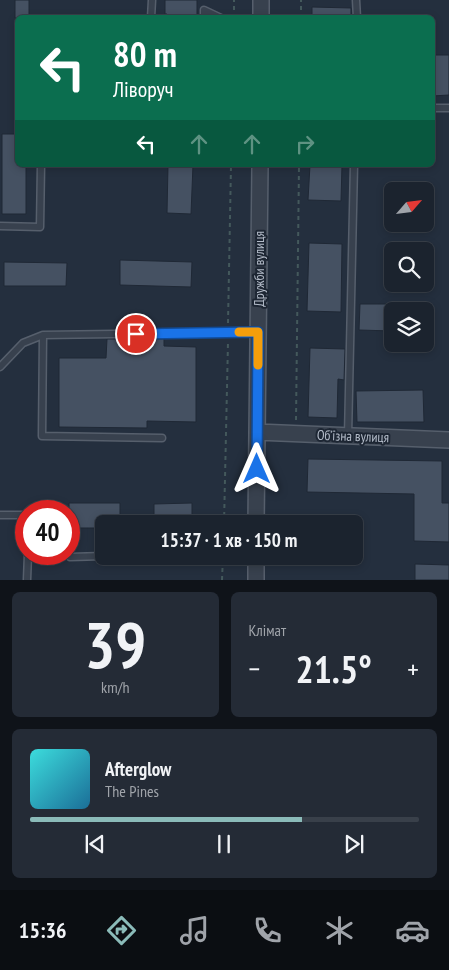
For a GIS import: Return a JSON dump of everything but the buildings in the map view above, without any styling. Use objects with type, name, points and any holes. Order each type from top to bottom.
[{"type":"street","points":[[261,0],[261,15]]},
{"type":"street","name":"Дружби вулиця","points":[[256,515],[260,167]]},
{"type":"street","name":"Об’їзна вулиця","points":[[258,432],[449,440]]},
{"type":"street","points":[[256,565],[256,580]]},
{"type":"lane","points":[[151,15],[152,0]]},
{"type":"lane","points":[[356,0],[357,15]]},
{"type":"lane","points":[[204,15],[204,10],[215,15]]},
{"type":"lane","points":[[435,108],[449,108]]},
{"type":"lane","points":[[0,226],[40,227],[41,167]]},
{"type":"lane","points":[[348,436],[354,167]]},
{"type":"lane","points":[[0,367],[23,343],[43,335],[258,332]]},
{"type":"lane","points":[[43,335],[42,436],[162,438]]},
{"type":"lane","points":[[0,515],[15,515]]},
{"type":"lane","points":[[80,557],[95,556]]},
{"type":"lane","points":[[27,580],[28,565]]},
{"type":"path","points":[[234,0],[234,15]]},
{"type":"path","points":[[301,0],[301,15]]},
{"type":"path","points":[[224,515],[231,167]]},
{"type":"path","points":[[296,434],[299,167]]},
{"type":"path","points":[[222,580],[223,565]]},
{"type":"slow traffic","points":[[239,332],[258,332],[258,365]]},
{"type":"route","points":[[136,334],[258,332],[257,469]]}]
